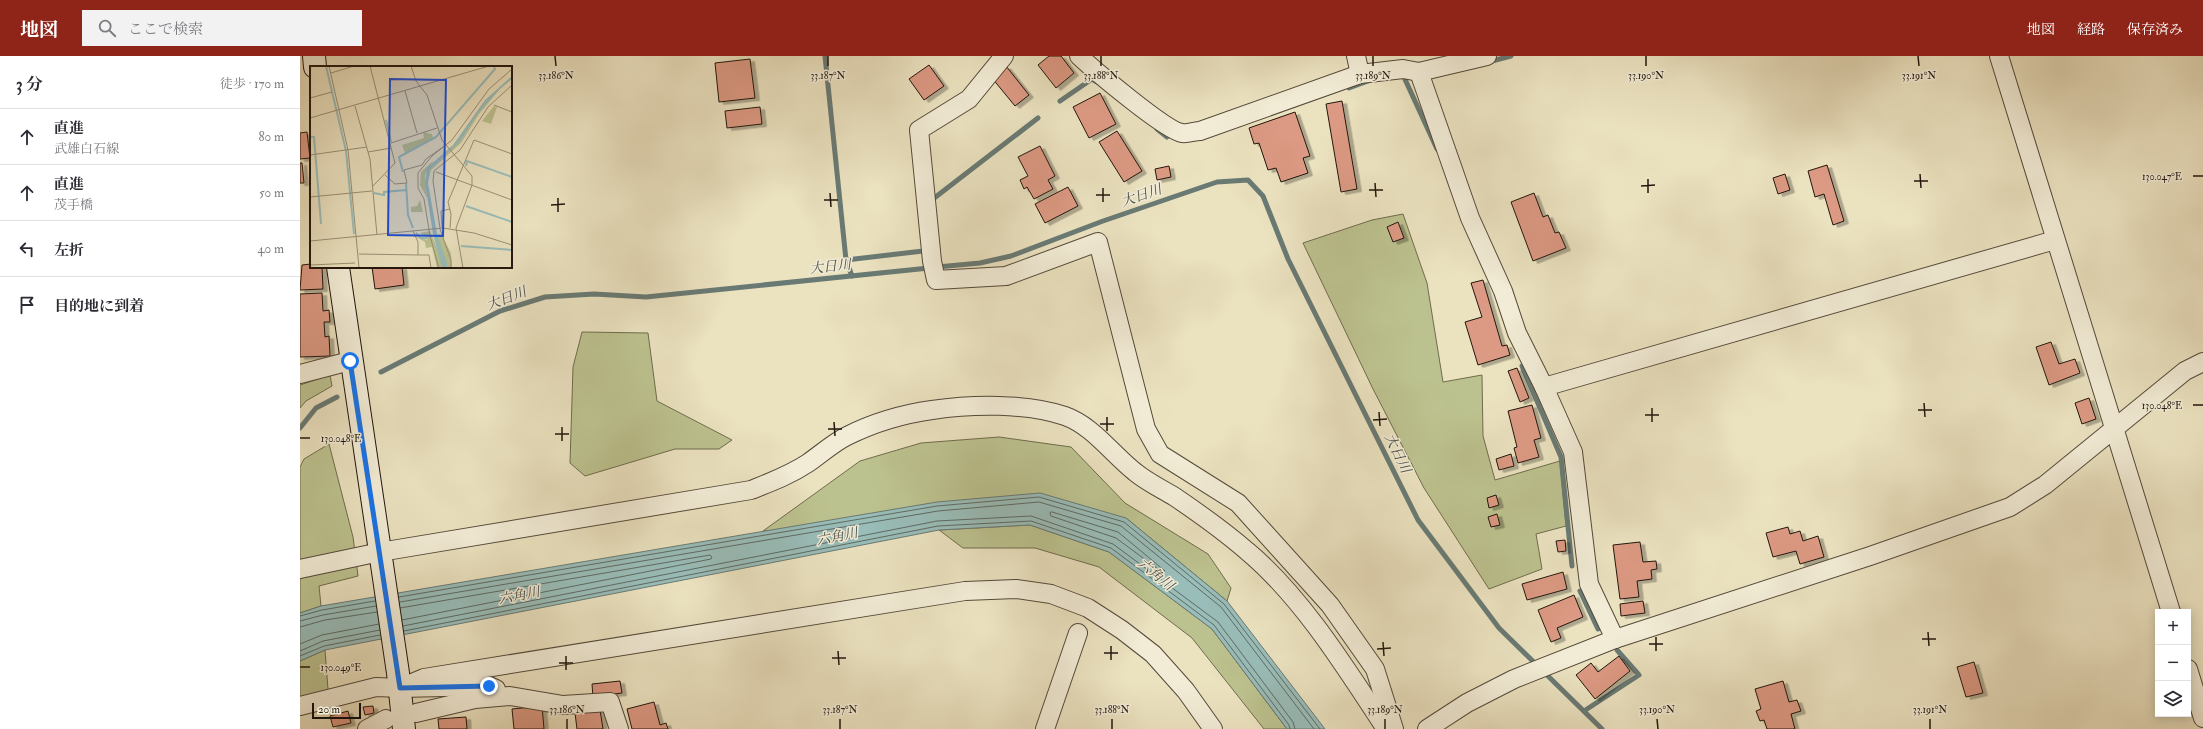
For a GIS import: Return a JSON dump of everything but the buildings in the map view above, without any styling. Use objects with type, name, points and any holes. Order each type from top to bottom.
[{"type":"main road","points":[[314,56],[315,66]]},
{"type":"main road","points":[[338,268],[350,361],[399,681],[402,720]]},
{"type":"street","points":[[1004,56],[969,99],[919,130],[933,267],[936,280],[1006,276],[1098,242],[1146,429],[1160,454],[1238,503],[1330,605],[1375,669],[1394,729]]},
{"type":"street","points":[[1079,56],[1167,126],[1182,133],[1200,130],[1360,74],[1403,69],[1419,72],[1487,56]]},
{"type":"street","points":[[1356,56],[1360,74]]},
{"type":"street","points":[[1999,56],[2170,609]]},
{"type":"street","points":[[1419,72],[1470,218],[1503,291],[1517,333],[1544,387],[1573,452],[1589,584],[1615,638]]},
{"type":"street","points":[[1544,387],[2055,240]]},
{"type":"street","points":[[300,374],[350,361]]},
{"type":"street","points":[[1427,729],[1466,702],[1531,672],[1615,638],[1870,556],[2010,507],[2045,486],[2185,370],[2203,362]]},
{"type":"street","points":[[300,569],[751,490],[780,479],[845,437],[882,421],[932,410],[964,407],[1012,407],[1035,410],[1065,416],[1084,426],[1135,473],[1207,518],[1249,552],[1276,579],[1315,626],[1347,670],[1382,723],[1390,729]]},
{"type":"street","points":[[300,706],[399,681],[965,591],[1016,589],[1051,594],[1088,608],[1122,630],[1153,654],[1186,691],[1213,729]]},
{"type":"street","points":[[1045,729],[1078,633]]},
{"type":"street","points":[[2191,679],[2203,718]]},
{"type":"street","points":[[399,681],[489,686],[510,696]]},
{"type":"street","points":[[367,729],[475,699],[510,696],[563,705],[610,702],[619,729]]},
{"type":"green space","points":[[1403,214],[1427,283],[1443,382],[1482,375],[1483,436],[1495,480],[1560,461],[1566,526],[1536,534],[1542,569],[1489,589],[1424,488],[1373,389],[1303,243],[1372,220]]},
{"type":"green space","points":[[582,332],[648,333],[657,401],[732,440],[719,449],[675,449],[585,476],[570,463],[573,367]]},
{"type":"green space","points":[[330,375],[332,386],[306,401],[300,408],[300,385]]},
{"type":"green space","points":[[999,437],[1071,447],[1125,503],[1208,554],[1231,588],[1227,601],[1126,518],[763,531],[860,461],[921,443]]},
{"type":"green space","points":[[329,444],[353,537],[358,576],[319,586],[321,606],[300,613],[300,467],[304,459]]},
{"type":"green space","points":[[1030,525],[1109,552],[1212,629],[1287,729],[1264,729],[1192,638],[1099,567],[1035,548],[963,548],[939,530]]},
{"type":"green space","points":[[325,650],[329,702],[300,711],[300,661]]},
{"type":"water","name":"六角川","points":[[1040,493],[1126,518],[1227,601],[1325,729],[1287,729],[1212,629],[1109,552],[1030,525],[939,530],[325,650],[300,661],[300,613],[321,606],[937,502]]},
{"type":"waterway","points":[[825,56],[846,260],[852,276]]},
{"type":"waterway","points":[[1488,62],[1511,56]]},
{"type":"waterway","points":[[1403,75],[1437,149]]},
{"type":"waterway","points":[[1060,101],[1092,79],[1097,82]]},
{"type":"waterway","points":[[1349,88],[1368,81]]},
{"type":"waterway","points":[[933,202],[933,199],[1038,118]]},
{"type":"waterway","points":[[1157,129],[1167,137]]},
{"type":"waterway","name":"大日川","points":[[937,267],[980,263],[1011,256],[1103,221],[1217,182],[1248,180],[1263,196],[1288,259],[1418,520],[1499,628],[1602,729]]},
{"type":"waterway","points":[[846,260],[923,251]]},
{"type":"waterway","name":"大日川","points":[[381,372],[500,311],[545,297],[594,294],[646,297],[929,268]]},
{"type":"waterway","points":[[1522,366],[1561,457],[1572,566]]},
{"type":"waterway","name":"大日川","points":[[300,428],[316,408],[337,397]]},
{"type":"waterway","points":[[1580,591],[1598,629]]},
{"type":"waterway","points":[[1584,711],[1639,675],[1617,650]]},
{"type":"route","points":[[350,361],[400,688],[489,686]]}]
